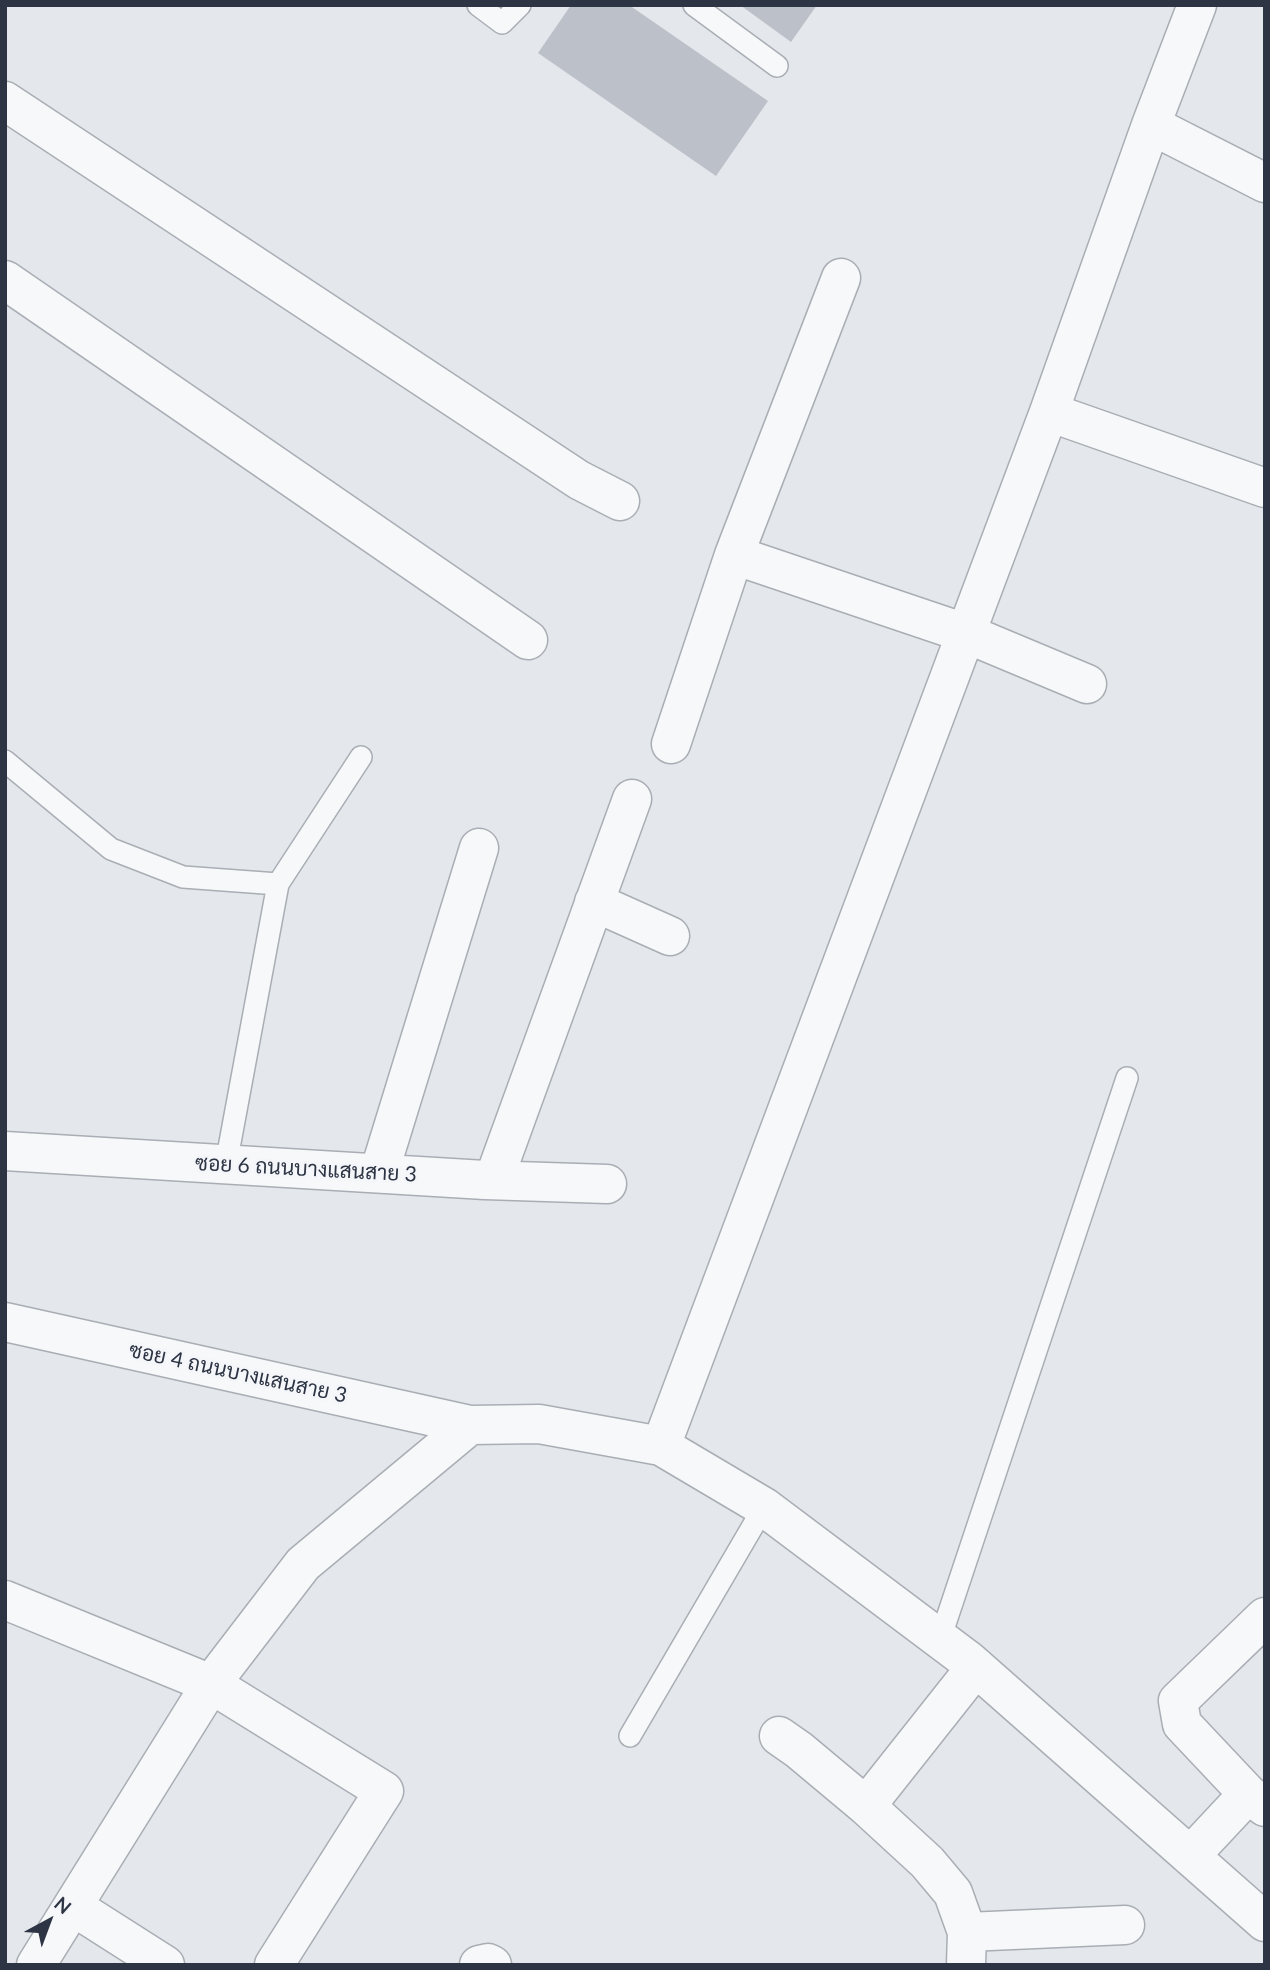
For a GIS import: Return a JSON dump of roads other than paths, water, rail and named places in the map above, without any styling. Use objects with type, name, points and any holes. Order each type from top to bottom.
[{"type":"street","points":[[1197,5],[1151,125],[1049,412],[661,1446],[764,1507],[976,1667],[1265,1922]]},
{"type":"street","points":[[5,101],[579,480],[620,501]]},
{"type":"street","points":[[1151,125],[1265,183]]},
{"type":"street","points":[[671,744],[734,555],[841,278]]},
{"type":"street","points":[[5,280],[528,640]]},
{"type":"street","points":[[1049,412],[1265,488]]},
{"type":"street","points":[[734,555],[965,633],[1087,684]]},
{"type":"street","points":[[494,1179],[632,799]]},
{"type":"street","points":[[379,1173],[479,848]]},
{"type":"street","points":[[594,902],[670,936]]},
{"type":"street","name":"ซอย 6 ถนนบางแสนสาย 3","points":[[5,1151],[607,1184]]},
{"type":"street","name":"ซอย 4 ถนนบางแสนสาย 3","points":[[5,1322],[470,1424],[539,1424],[661,1446]]},
{"type":"street","points":[[36,1965],[211,1684],[303,1564],[470,1424]]},
{"type":"street","points":[[5,1600],[211,1684],[384,1791],[274,1965]]},
{"type":"street","points":[[1190,1856],[1256,1800],[1182,1724],[1178,1701],[1265,1617]]},
{"type":"street","points":[[866,1806],[976,1667]]},
{"type":"street","points":[[779,1736],[866,1806],[927,1862],[953,1893],[967,1949],[1125,1925]]},
{"type":"street","points":[[74,1907],[165,1965]]},
{"type":"street","points":[[479,1965],[492,1965]]},
{"type":"lane","points":[[478,5],[502,23],[520,5]]},
{"type":"lane","points":[[695,5],[777,66]]},
{"type":"lane","points":[[226,1164],[278,884],[361,757]]},
{"type":"lane","points":[[5,761],[111,849],[183,877],[278,884]]},
{"type":"lane","points":[[940,1639],[1127,1078]]},
{"type":"lane","points":[[630,1736],[764,1507]]}]
